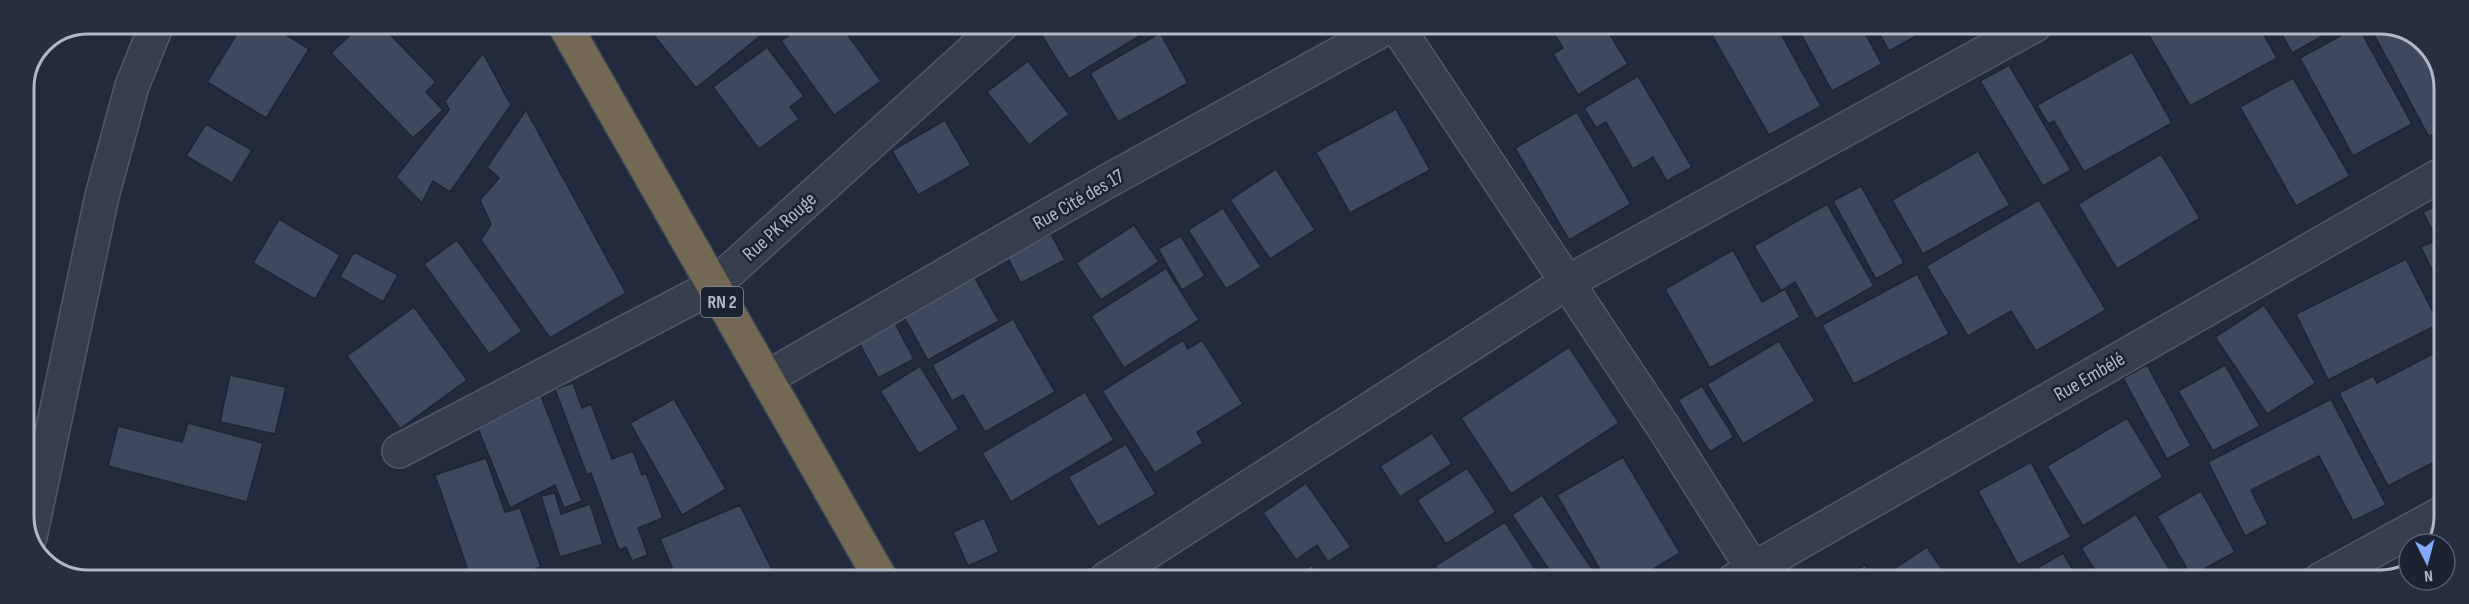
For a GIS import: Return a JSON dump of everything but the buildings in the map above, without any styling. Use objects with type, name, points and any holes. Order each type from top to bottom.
[{"type":"highway","name":"RN 2","points":[[571,34],[712,286],[876,570]]},
{"type":"street","points":[[35,513],[102,196],[132,86],[153,34]]},
{"type":"street","name":"Rue PK Rouge","points":[[399,451],[712,286],[990,34]]},
{"type":"street","name":"Rue Cité des 17","points":[[766,378],[1106,182],[1377,34]]},
{"type":"street","points":[[1400,34],[1664,428],[1746,570]]},
{"type":"street","points":[[1120,570],[1566,283],[2019,34]]},
{"type":"street","name":"Rue Embélé","points":[[1759,570],[2434,179]]},
{"type":"street","points":[[2338,570],[2434,518]]}]
